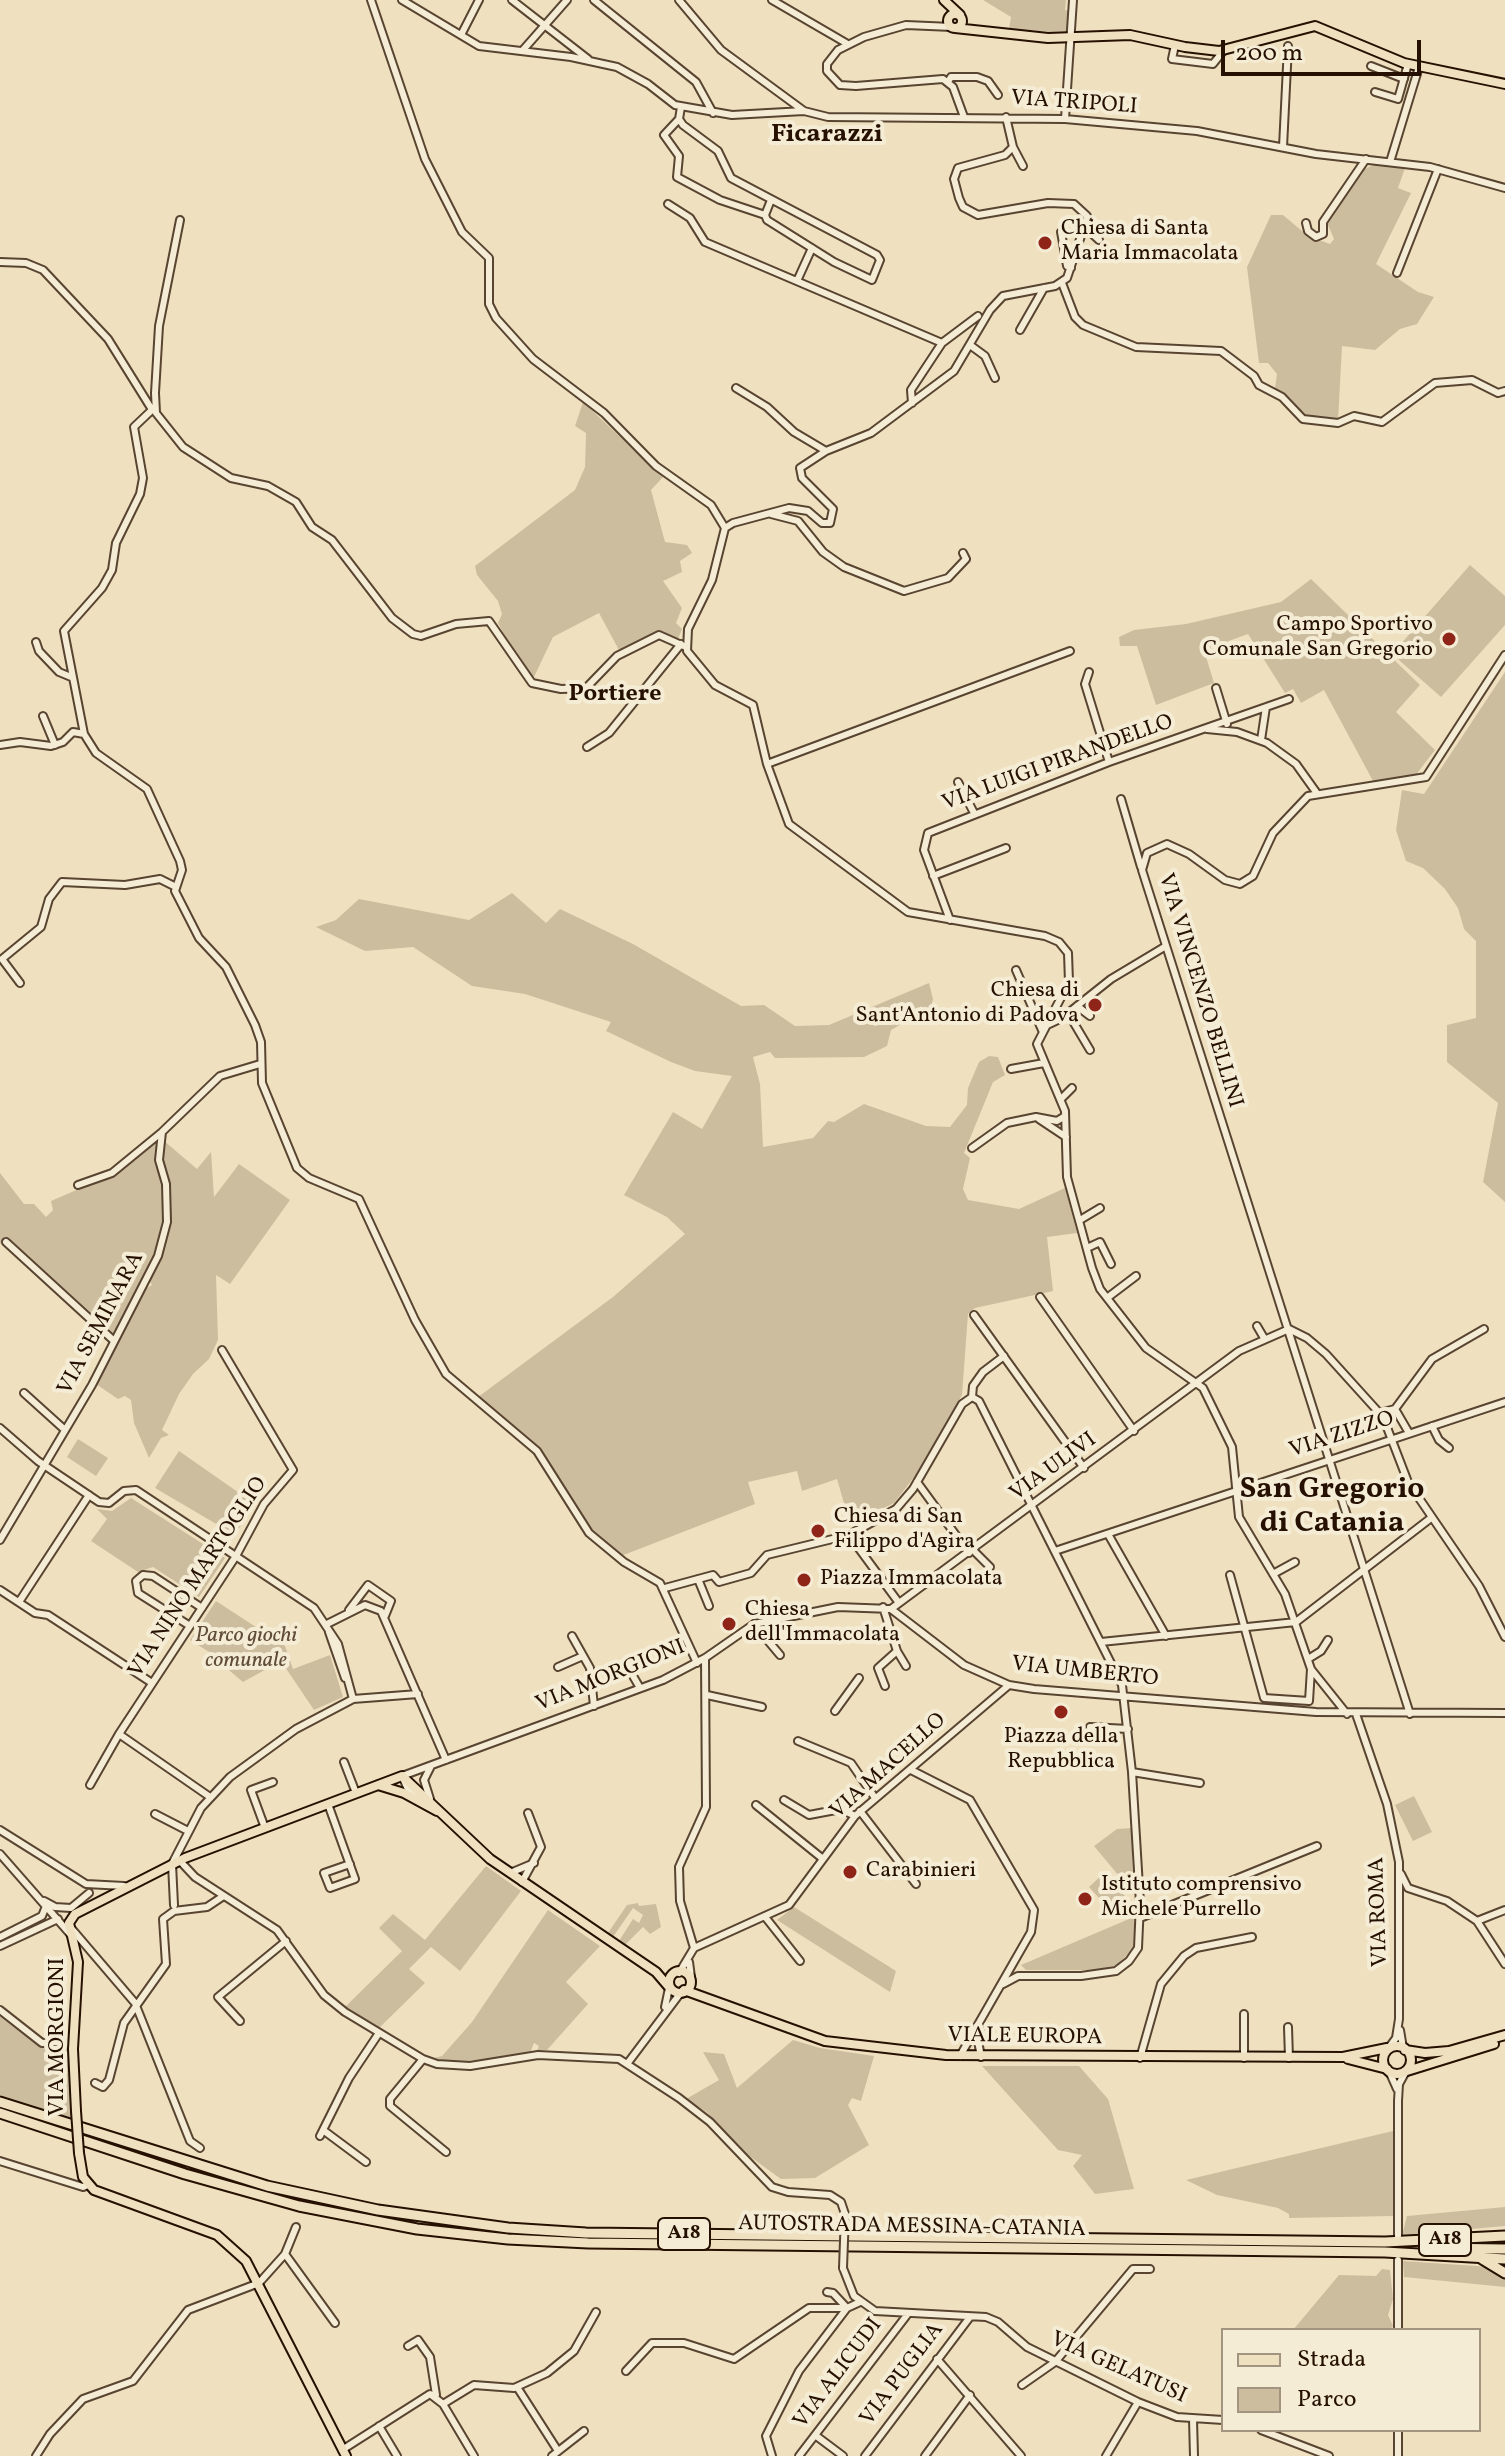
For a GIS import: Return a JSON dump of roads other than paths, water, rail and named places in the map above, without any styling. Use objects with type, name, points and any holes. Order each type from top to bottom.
[{"type":"highway","name":"AUTOSTRADA MESSINA-CATANIA","points":[[0,2102],[188,2163],[290,2192],[418,2217],[508,2228],[586,2233],[1432,2241],[1504,2237]]},
{"type":"highway","name":"AUTOSTRADA MESSINA-CATANIA","points":[[0,2113],[214,2183],[299,2206],[417,2229],[540,2241],[1201,2248],[1487,2255],[1505,2260]]},
{"type":"highway","points":[[540,2241],[822,2240],[1487,2255],[1505,2250]]},
{"type":"highway","points":[[1487,2255],[1505,2273]]},
{"type":"main road","points":[[943,0],[954,6],[956,22],[985,31],[1070,38],[1130,35],[1175,45],[1224,50],[1315,26],[1408,64],[1505,84]]},
{"type":"main road","points":[[402,1776],[472,1844],[522,1882],[656,1972],[669,1987],[677,1974]]},
{"type":"main road","name":"VIA MORGIONI","points":[[71,1923],[82,1907],[179,1861],[402,1776]]},
{"type":"main road","points":[[378,1785],[428,1802]]},
{"type":"main road","points":[[71,1923],[74,1939]]},
{"type":"main road","name":"VIA MORGIONI","points":[[74,1939],[78,1962],[73,2049],[76,2111],[80,2158],[88,2185]]},
{"type":"main road","points":[[656,1972],[691,1979],[714,1999]]},
{"type":"main road","points":[[683,1990],[691,1979]]},
{"type":"main road","name":"VIALE EUROPA","points":[[669,1987],[674,1992],[683,1990],[714,1999],[825,2041],[960,2056],[1343,2057]]},
{"type":"main road","points":[[1343,2057],[1389,2047],[1425,2053],[1449,2051],[1505,2038]]},
{"type":"main road","points":[[1343,2057],[1406,2072],[1505,2038]]},
{"type":"main road","points":[[1388,2070],[1383,2060],[1389,2047]]},
{"type":"main road","points":[[1404,2049],[1411,2063],[1406,2072]]},
{"type":"main road","points":[[88,2185],[103,2196],[217,2235],[246,2261],[344,2453]]},
{"type":"street","points":[[371,0],[425,159],[462,232],[489,258],[489,304],[496,318],[533,359],[604,413],[656,466],[711,505],[725,528]]},
{"type":"street","points":[[402,0],[479,46],[590,61],[634,75],[681,107],[713,113],[804,111]]},
{"type":"street","points":[[461,35],[479,0]]},
{"type":"street","points":[[512,0],[590,61]]},
{"type":"street","points":[[523,50],[567,0]]},
{"type":"street","points":[[594,0],[696,82],[713,113]]},
{"type":"street","name":"VIA TRIPOLI","points":[[679,0],[711,42],[804,111],[828,117],[864,120],[964,117],[1065,119],[1197,131],[1283,147],[1438,169],[1505,188]]},
{"type":"street","points":[[772,0],[846,43]]},
{"type":"street","points":[[1065,119],[1073,0]]},
{"type":"street","points":[[956,22],[906,25],[846,43],[827,64],[830,77],[840,85],[939,78],[948,82],[956,93],[964,117]]},
{"type":"street","points":[[1175,45],[1172,59],[1213,64],[1224,50]]},
{"type":"street","points":[[1283,147],[1288,46]]},
{"type":"street","points":[[1375,92],[1398,99],[1408,64]]},
{"type":"street","points":[[1371,66],[1404,79]]},
{"type":"street","points":[[1390,162],[1419,67]]},
{"type":"street","points":[[948,82],[951,77],[977,77],[988,81],[998,95]]},
{"type":"street","points":[[679,119],[718,151],[731,178],[877,255],[878,269],[872,280],[812,248],[767,220],[765,215],[720,200],[677,177],[679,156],[664,135],[679,119],[681,107]]},
{"type":"street","points":[[1006,117],[1013,147],[1023,166]]},
{"type":"street","points":[[587,747],[609,733],[684,645],[688,629],[712,580],[725,528],[733,523],[798,508],[822,523],[834,519],[829,503],[799,473],[806,462],[871,433],[954,371],[996,302],[1011,293],[1062,283],[1071,268],[1087,216],[1068,202],[978,215],[963,207],[954,179],[958,168],[1005,155],[1013,147]]},
{"type":"street","points":[[1306,223],[1305,227],[1316,237],[1323,234],[1323,222],[1366,159]]},
{"type":"street","points":[[1397,273],[1438,169]]},
{"type":"street","points":[[765,215],[771,200]]},
{"type":"street","points":[[668,204],[690,218],[705,242],[942,343]]},
{"type":"street","points":[[174,886],[182,870],[180,861],[147,789],[96,753],[84,734],[64,631],[102,588],[112,570],[116,543],[140,494],[143,471],[134,427],[152,410],[159,326],[180,220]]},
{"type":"street","points":[[1085,227],[1099,240]]},
{"type":"street","points":[[1061,232],[1067,266],[1071,268]]},
{"type":"street","points":[[797,281],[812,248]]},
{"type":"street","points":[[0,262],[26,263],[43,270],[108,339],[152,410],[183,447],[209,467],[231,478],[284,493],[296,502],[304,517],[332,540],[392,618],[413,634],[421,636],[456,624],[489,621],[526,678],[561,689],[579,690],[593,685],[617,656],[659,635],[684,645],[691,658],[715,685],[750,702],[756,709],[767,764],[789,824],[908,912],[1045,936],[1064,947],[1071,967],[1069,982],[1037,1044],[1061,1099],[1065,1116],[1067,1177],[1100,1289],[1146,1348],[1199,1384],[1232,1447],[1239,1517],[1273,1574],[1296,1622],[1311,1669],[1309,1701],[1264,1698],[1230,1575]]},
{"type":"street","points":[[1062,283],[1075,317],[1083,325],[1129,346],[1221,351],[1254,376],[1259,385],[1282,397],[1303,419],[1338,423],[1354,416],[1382,422],[1435,383],[1472,380],[1498,393],[1505,391]]},
{"type":"street","points":[[1020,330],[1044,288]]},
{"type":"street","points":[[912,403],[911,390],[942,343],[978,316]]},
{"type":"street","points":[[970,345],[985,356],[995,378]]},
{"type":"street","points":[[736,388],[767,407],[794,432],[826,451]]},
{"type":"street","points":[[771,514],[798,521],[827,557],[904,591],[935,584],[956,573],[966,559],[963,553]]},
{"type":"street","points":[[36,642],[59,672],[71,677]]},
{"type":"street","points":[[767,764],[1070,651]]},
{"type":"street","points":[[1206,729],[1261,740],[1296,764],[1316,792],[1426,777],[1505,655]]},
{"type":"street","points":[[1089,672],[1085,684],[1109,762]]},
{"type":"street","points":[[1216,688],[1228,731]]},
{"type":"street","name":"VIA LUIGI PIRANDELLO","points":[[950,920],[924,850],[924,838],[936,829],[1109,762],[1289,699]]},
{"type":"street","points":[[1261,740],[1266,707]]},
{"type":"street","points":[[43,716],[55,745]]},
{"type":"street","points":[[0,745],[20,742],[55,745],[73,732],[84,734]]},
{"type":"street","points":[[958,782],[974,813]]},
{"type":"street","name":"VIA VINCENZO BELLINI","points":[[1316,792],[1280,823],[1257,871],[1247,882],[1225,880],[1189,854],[1167,844],[1147,853],[1142,870],[1410,1714]]},
{"type":"street","points":[[1121,799],[1142,870]]},
{"type":"street","points":[[933,876],[1006,848]]},
{"type":"street","points":[[20,983],[2,959],[41,927],[49,899],[62,882],[125,885],[160,879],[174,886],[194,930],[226,967],[255,1025],[261,1042],[260,1064],[270,1108],[297,1168],[309,1178],[359,1199],[415,1320],[446,1374],[537,1451],[585,1527],[624,1562],[665,1588],[697,1663]]},
{"type":"street","points":[[1044,1028],[1111,979],[1166,946]]},
{"type":"street","points":[[1016,970],[1044,1028]]},
{"type":"street","points":[[1077,1006],[1090,1016]]},
{"type":"street","points":[[1068,1013],[1090,1050]]},
{"type":"street","points":[[1011,1069],[1044,1063]]},
{"type":"street","points":[[78,1185],[112,1173],[162,1132],[220,1076],[260,1064]]},
{"type":"street","points":[[1061,1099],[1072,1088]]},
{"type":"street","points":[[972,1148],[1007,1123],[1036,1117],[1057,1121],[1065,1116]]},
{"type":"street","points":[[1036,1117],[1066,1137]]},
{"type":"street","name":"VIA SEMINARA","points":[[0,1540],[103,1365],[113,1340],[146,1284],[164,1237],[167,1194],[159,1160],[162,1132]]},
{"type":"street","points":[[1080,1220],[1100,1208]]},
{"type":"street","points":[[6,1242],[113,1340]]},
{"type":"street","points":[[1087,1248],[1100,1242],[1111,1264]]},
{"type":"street","points":[[1107,1298],[1136,1276]]},
{"type":"street","points":[[1040,1297],[1134,1431]]},
{"type":"street","points":[[974,1315],[1084,1468]]},
{"type":"street","points":[[1257,1326],[1264,1338]]},
{"type":"street","points":[[1289,1329],[1307,1338],[1326,1354],[1377,1411],[1392,1438],[1408,1482],[1473,1575],[1505,1637]]},
{"type":"street","name":"VIA ULIVI","points":[[887,1608],[899,1603],[971,1552],[1239,1351],[1289,1329]]},
{"type":"street","points":[[1377,1411],[1396,1408],[1432,1359],[1484,1329]]},
{"type":"street","name":"VIA NINO MARTOGLIO","points":[[90,1785],[119,1734],[236,1556],[264,1504],[293,1470],[222,1350]]},
{"type":"street","points":[[665,1588],[713,1575],[719,1582],[751,1573],[767,1555],[849,1535],[896,1509],[917,1482],[962,1404],[972,1397],[973,1386],[983,1372],[1004,1356]]},
{"type":"street","points":[[24,1393],[65,1430]]},
{"type":"street","points":[[972,1397],[979,1401],[1101,1642],[1125,1697],[1132,1772],[1140,1918],[1138,1948],[1129,1961],[1116,1971],[1081,1976],[1029,1975],[1020,1972],[1014,1964]]},
{"type":"street","name":"VIA ZIZZO","points":[[1055,1551],[1505,1402]]},
{"type":"street","points":[[1396,1408],[1409,1433]]},
{"type":"street","points":[[1432,1426],[1439,1440],[1449,1448]]},
{"type":"street","points":[[0,1428],[89,1495],[104,1503],[129,1489],[136,1490],[314,1608],[338,1644],[353,1699]]},
{"type":"street","points":[[917,1482],[971,1552],[990,1567]]},
{"type":"street","points":[[19,1602],[89,1495]]},
{"type":"street","points":[[1101,1642],[1296,1622],[1431,1518]]},
{"type":"street","points":[[1108,1534],[1166,1636]]},
{"type":"street","points":[[849,1535],[899,1603]]},
{"type":"street","points":[[1273,1574],[1295,1562]]},
{"type":"street","points":[[190,1626],[138,1593],[136,1581],[143,1575],[153,1576],[202,1608]]},
{"type":"street","points":[[698,1579],[709,1606]]},
{"type":"street","points":[[347,1612],[368,1585],[391,1601],[385,1616]]},
{"type":"street","points":[[0,1590],[35,1613],[48,1615],[152,1683]]},
{"type":"street","points":[[327,1624],[347,1612],[370,1605],[385,1616],[446,1760]]},
{"type":"street","points":[[677,1974],[689,1962],[694,1948],[680,1901],[679,1867],[706,1807],[705,1658],[754,1624],[825,1609],[887,1608],[897,1651],[906,1666]]},
{"type":"street","name":"VIA UMBERTO","points":[[887,1608],[964,1665],[1009,1685],[1356,1714]]},
{"type":"street","points":[[754,1624],[780,1655]]},
{"type":"street","points":[[572,1636],[590,1668],[594,1706]]},
{"type":"street","points":[[1308,1659],[1321,1651],[1328,1640]]},
{"type":"street","points":[[885,1686],[878,1668],[897,1651]]},
{"type":"street","points":[[558,1667],[583,1656]]},
{"type":"street","name":"VIA MORGIONI","points":[[402,1776],[594,1706],[705,1658]]},
{"type":"street","points":[[629,1669],[640,1688]]},
{"type":"street","points":[[1311,1669],[1347,1714]]},
{"type":"street","points":[[835,1711],[859,1678]]},
{"type":"street","name":"VIA MACELLO","points":[[694,1948],[789,1905],[858,1814],[1009,1685]]},
{"type":"street","points":[[174,1905],[179,1861],[188,1831],[210,1797],[256,1755],[318,1715],[353,1699],[418,1694]]},
{"type":"street","points":[[707,1695],[762,1707]]},
{"type":"street","points":[[1356,1714],[1505,1713]]},
{"type":"street","name":"VIA ROMA","points":[[1356,1714],[1387,1804],[1400,1866],[1399,2019]]},
{"type":"street","points":[[1090,1727],[1128,1729]]},
{"type":"street","points":[[119,1734],[210,1797]]},
{"type":"street","points":[[798,1741],[851,1763],[875,1798]]},
{"type":"street","points":[[344,1762],[356,1793]]},
{"type":"street","points":[[428,1802],[424,1780],[431,1766]]},
{"type":"street","points":[[911,1770],[970,1800],[1026,1892],[1034,1921],[1014,1964],[960,2056]]},
{"type":"street","points":[[1132,1772],[1200,1783]]},
{"type":"street","points":[[265,1828],[251,1790],[273,1782]]},
{"type":"street","points":[[784,1800],[809,1815],[841,1809],[858,1814],[916,1884]]},
{"type":"street","points":[[328,1804],[350,1864],[355,1879],[330,1888],[324,1873],[350,1864]]},
{"type":"street","points":[[756,1805],[823,1859]]},
{"type":"street","points":[[522,1882],[541,1847],[528,1813]]},
{"type":"street","points":[[155,1814],[188,1831]]},
{"type":"street","points":[[0,1830],[86,1884],[113,1888],[127,1886]]},
{"type":"street","points":[[179,1861],[183,1845]]},
{"type":"street","points":[[1140,1918],[1317,1846]]},
{"type":"street","name":"VIA MORGIONI","points":[[0,1854],[74,1939]]},
{"type":"street","points":[[179,1861],[222,1897],[277,1930],[324,1995],[423,2059],[437,2064],[470,2066],[538,2055],[619,2059],[710,2122],[748,2166],[779,2190],[830,2195],[841,2202],[845,2214],[843,2268],[850,2290],[860,2302],[847,2308],[809,2308],[734,2359],[684,2343],[652,2343],[626,2371]]},
{"type":"street","points":[[510,1873],[534,1863]]},
{"type":"street","points":[[1400,1866],[1404,1883],[1415,1891],[1447,1901],[1477,1921],[1505,1964]]},
{"type":"street","points":[[41,1899],[62,1908],[82,1907],[89,1893],[86,1884]]},
{"type":"street","points":[[1401,1901],[1404,1895],[1415,1891]]},
{"type":"street","points":[[99,2085],[109,2080],[124,2023],[135,2003],[166,1964],[163,1919],[174,1911],[207,1907],[222,1897]]},
{"type":"street","points":[[0,1937],[42,1916],[46,1906]]},
{"type":"street","points":[[1477,1921],[1505,1910]]},
{"type":"street","points":[[766,1918],[800,1961]]},
{"type":"street","points":[[0,1946],[58,1919]]},
{"type":"street","name":"VIA MORGIONI","points":[[71,1923],[135,2003],[190,2141],[200,2148]]},
{"type":"street","points":[[1140,2058],[1161,1984],[1184,1956],[1196,1948],[1252,1937]]},
{"type":"street","points":[[240,2021],[218,1997],[286,1941]]},
{"type":"street","points":[[78,1962],[87,1951],[92,1951]]},
{"type":"street","points":[[689,1962],[691,1979]]},
{"type":"street","points":[[1003,1984],[1029,1975]]},
{"type":"street","points":[[664,2011],[669,1987]]},
{"type":"street","points":[[627,2064],[664,2011],[683,1990]]},
{"type":"street","points":[[0,2010],[42,2043],[59,2042]]},
{"type":"street","points":[[1244,2014],[1244,2058]]},
{"type":"street","points":[[981,2057],[978,2041],[985,2015]]},
{"type":"street","points":[[1389,2047],[1396,2038],[1399,2019]]},
{"type":"street","points":[[1399,2019],[1404,2049]]},
{"type":"street","points":[[1288,2027],[1289,2058]]},
{"type":"street","points":[[366,2162],[322,2133],[349,2078],[379,2033]]},
{"type":"street","points":[[423,2059],[390,2099],[390,2106],[446,2152]]},
{"type":"street","points":[[1388,2070],[1395,2080],[1398,2101]]},
{"type":"street","points":[[1398,2236],[1398,2101],[1399,2084],[1406,2072]]},
{"type":"street","points":[[64,2182],[75,2177],[80,2158]]},
{"type":"street","points":[[0,2161],[64,2182],[83,2187],[88,2185]]},
{"type":"street","points":[[36,2456],[50,2434],[83,2399],[133,2381],[188,2310],[259,2283],[285,2254],[296,2227]]},
{"type":"street","points":[[285,2254],[335,2323]]},
{"type":"street","points":[[1398,2260],[1398,2328]]},
{"type":"street","points":[[1022,2385],[1055,2362],[1133,2269],[1150,2269]]},
{"type":"street","points":[[827,2292],[833,2293],[847,2308]]},
{"type":"street","name":"VIA GELATUSI","points":[[860,2302],[875,2311],[970,2317],[998,2322],[1027,2347],[1138,2402],[1177,2417],[1221,2420]]},
{"type":"street","points":[[772,2456],[766,2436],[799,2371],[847,2308]]},
{"type":"street","points":[[443,2404],[474,2385],[517,2387],[547,2373],[574,2351],[596,2312]]},
{"type":"street","name":"VIA ALICUDI","points":[[799,2456],[907,2315]]},
{"type":"street","name":"VIA PUGLIA","points":[[865,2456],[970,2317]]},
{"type":"street","points":[[408,2346],[418,2340],[430,2357],[436,2395],[474,2456]]},
{"type":"street","points":[[937,2359],[1021,2456]]},
{"type":"street","points":[[517,2387],[555,2454],[584,2431]]},
{"type":"street","points":[[344,2453],[379,2426],[430,2394],[436,2395]]},
{"type":"street","points":[[925,2456],[970,2395]]},
{"type":"street","points":[[1106,2456],[1138,2402]]},
{"type":"street","points":[[1193,2419],[1194,2456]]},
{"type":"street","points":[[379,2426],[397,2456]]},
{"type":"street","points":[[1266,2432],[1329,2456]]},
{"type":"street","points":[[1398,2432],[1398,2456]]},
{"type":"street","points":[[815,2435],[843,2456]]},
{"type":"place","name":"Chiesa di Santa Maria Immacolata","points":[[1045,243]]},
{"type":"place","name":"Campo Sportivo Comunale San Gregorio","points":[[1449,639]]},
{"type":"place","name":"Chiesa di Sant'Antonio di Padova","points":[[1095,1005]]},
{"type":"place","name":"Chiesa di San Filippo d'Agira","points":[[818,1531]]},
{"type":"place","name":"Piazza Immacolata","points":[[804,1580]]},
{"type":"place","name":"Chiesa dell'Immacolata","points":[[729,1624]]},
{"type":"place","name":"Piazza della Repubblica","points":[[1061,1712]]},
{"type":"place","name":"Carabinieri","points":[[850,1872]]},
{"type":"place","name":"Istituto comprensivo Michele Purrello","points":[[1085,1899]]},
{"type":"district","name":"Ficarazzi","points":[[827,136]]},
{"type":"district","name":"Portiere","points":[[615,696]]},
{"type":"district","name":"San Gregorio di Catania","points":[[1332,1508]]},
{"type":"park label","name":"Parco giochi comunale","points":[[246,1650]]}]
